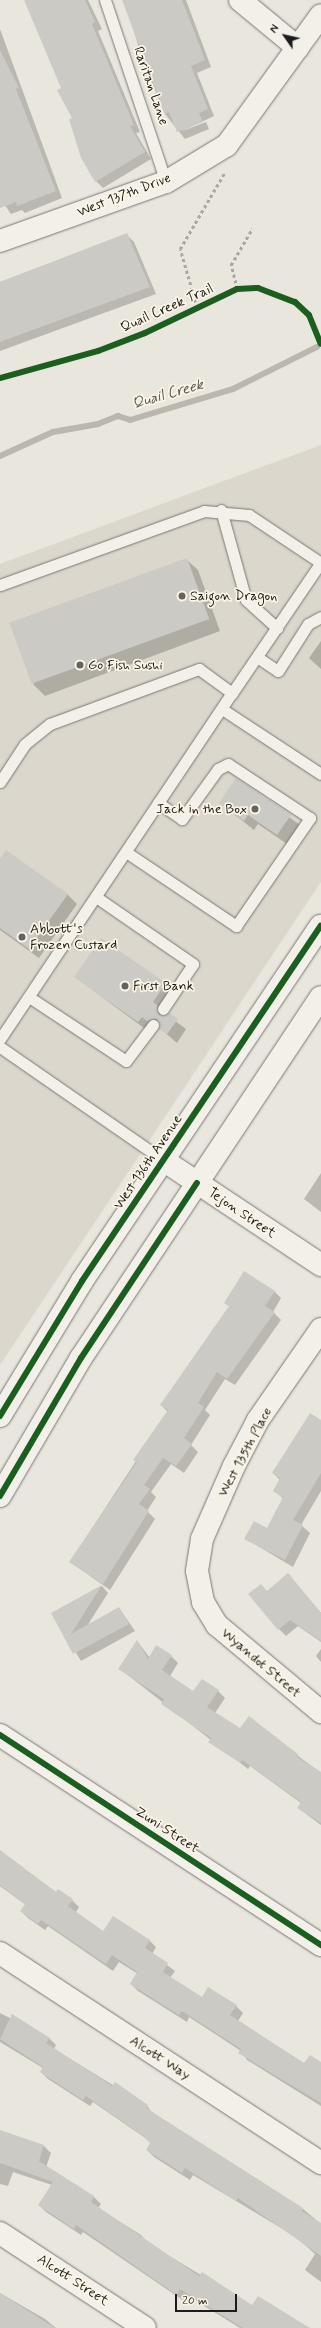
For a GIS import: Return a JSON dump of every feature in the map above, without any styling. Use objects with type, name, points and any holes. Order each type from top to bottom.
[{"type":"street","points":[[240,0],[298,48]]},
{"type":"street","name":"West 137th Drive","points":[[0,241],[166,182],[227,145],[321,14]]},
{"type":"street","name":"West 136th Avenue","points":[[0,1416],[42,1342],[321,926]]},
{"type":"street","points":[[0,1496],[81,1358],[321,997]]},
{"type":"street","name":"Tejon Street","points":[[163,1160],[321,1265]]},
{"type":"street","name":"West 135th Place","points":[[198,1586],[202,1539],[234,1466],[258,1420],[321,1329]]},
{"type":"street","name":"Wyandot Street","points":[[198,1586],[217,1625],[321,1712]]},
{"type":"street","name":"Zuni Street","points":[[0,1735],[321,1945]]},
{"type":"street","name":"Alcott Way","points":[[0,1953],[321,2164]]},
{"type":"street","name":"Alcott Street","points":[[0,2233],[145,2328]]},
{"type":"lane","name":"Raritan Lane","points":[[105,0],[166,182]]},
{"type":"lane","points":[[221,510],[246,600],[277,628]]},
{"type":"lane","points":[[0,585],[204,511],[221,510],[249,515],[321,562],[0,1039]]},
{"type":"lane","points":[[257,657],[278,671],[308,624],[321,617]]},
{"type":"lane","points":[[0,782],[25,744],[50,724],[198,669],[232,693]]},
{"type":"lane","points":[[222,709],[321,774]]},
{"type":"lane","points":[[126,852],[236,926],[310,818],[228,764],[218,769],[182,819],[158,803]]},
{"type":"lane","points":[[96,897],[193,964],[163,1009]]},
{"type":"lane","points":[[29,997],[126,1061],[153,1025]]},
{"type":"lane","points":[[0,1047],[163,1160]]},
{"type":"path","points":[[194,310],[180,248],[224,174],[229,154],[227,145]]},
{"type":"path","points":[[237,289],[231,265],[252,229]]},
{"type":"shaded area","points":[[321,445],[321,882],[0,1365],[0,564]]},
{"type":"building","points":[[24,0],[85,0],[95,22],[92,24],[134,125],[130,126],[145,152],[95,182],[81,158],[69,119],[72,118],[57,90],[61,88]]},
{"type":"building","points":[[122,0],[182,0],[205,60],[191,66],[208,109],[199,113],[203,122],[177,132],[169,112],[165,114]]},
{"type":"building","points":[[0,50],[19,88],[16,89],[56,191],[17,206],[16,202],[0,208]]},
{"type":"building","points":[[127,233],[150,287],[0,342],[0,282]]},
{"type":"building","points":[[187,558],[209,619],[32,684],[9,623]]},
{"type":"building","name":"Jack in the Box","points":[[236,778],[291,815],[277,835],[248,815],[244,821],[219,803]]},
{"type":"building","points":[[6,850],[68,894],[29,949],[0,928],[0,859]]},
{"type":"building","name":"First Bank","points":[[101,938],[166,983],[153,1002],[157,1005],[159,1015],[169,1013],[178,1019],[167,1034],[159,1029],[157,1019],[147,1021],[142,1017],[138,1022],[74,977]]},
{"type":"building","points":[[244,1271],[275,1291],[265,1306],[275,1312],[227,1379],[217,1372],[198,1403],[204,1407],[184,1438],[192,1444],[176,1466],[163,1458],[144,1485],[150,1489],[139,1504],[149,1511],[103,1584],[69,1562],[137,1462],[133,1460],[168,1410],[160,1405],[229,1306],[224,1303]]},
{"type":"building","points":[[310,1413],[321,1420],[321,1473],[293,1520],[303,1525],[285,1560],[244,1539],[254,1521],[267,1528],[283,1497],[273,1491],[280,1478],[272,1473]]},
{"type":"building","points":[[288,1573],[321,1613],[321,1641],[290,1620],[278,1630],[248,1594],[261,1584],[267,1591]]},
{"type":"building","points":[[102,1585],[71,1634],[119,1607],[129,1624],[73,1654],[51,1613]]},
{"type":"building","points":[[137,1640],[148,1659],[156,1645],[172,1655],[162,1670],[193,1691],[202,1679],[219,1690],[207,1707],[240,1728],[249,1716],[299,1755],[297,1757],[321,1772],[321,1823],[297,1808],[301,1802],[242,1760],[240,1763],[208,1742],[211,1738],[161,1704],[164,1699],[118,1669]]},
{"type":"building","points":[[0,1850],[56,1892],[58,1889],[73,1899],[68,1906],[103,1931],[113,1916],[150,1940],[145,1948],[168,1963],[163,1972],[202,1997],[208,1987],[237,2005],[230,2015],[304,2063],[310,2055],[321,2062],[321,2103],[238,2053],[241,2049],[182,2011],[179,2015],[130,1984],[137,1972],[112,1955],[106,1964],[41,1920],[38,1924],[20,1911],[25,1904],[0,1885]]},
{"type":"building","points":[[12,2014],[50,2038],[46,2043],[112,2086],[115,2082],[148,2105],[146,2108],[303,2208],[302,2211],[321,2223],[321,2256],[238,2198],[236,2201],[185,2168],[182,2173],[146,2150],[150,2143],[143,2136],[86,2096],[83,2100],[40,2072],[43,2067],[0,2039]]},
{"type":"building","points":[[0,2130],[44,2145],[39,2161],[94,2196],[91,2202],[199,2276],[202,2272],[252,2305],[258,2296],[310,2328],[243,2328],[180,2289],[177,2295],[76,2225],[74,2229],[38,2205],[53,2182],[0,2163]]},
{"type":"building","points":[[0,2293],[55,2328],[0,2328]]},
{"type":"waterway","name":"Quail Creek","points":[[0,456],[53,432],[98,424],[118,416],[130,420],[233,389],[317,347]]},
{"type":"cycle path","name":"Quail Creek Trail","points":[[0,378],[98,351],[145,333],[237,289],[258,288],[295,302],[309,315],[321,344]]},
{"type":"cycle path","points":[[0,1416],[82,1281],[321,926]]},
{"type":"cycle path","points":[[0,1496],[81,1358],[197,1183]]},
{"type":"cycle path","points":[[0,1735],[321,1945]]},
{"type":"place","name":"Saigon Dragon","points":[[182,596]]},
{"type":"place","name":"Go Fish Sushi","points":[[80,665]]},
{"type":"place","name":"Jack in the Box","points":[[255,809]]},
{"type":"place","name":"Abbott's Frozen Custard","points":[[22,937]]},
{"type":"place","name":"First Bank","points":[[125,986]]}]
